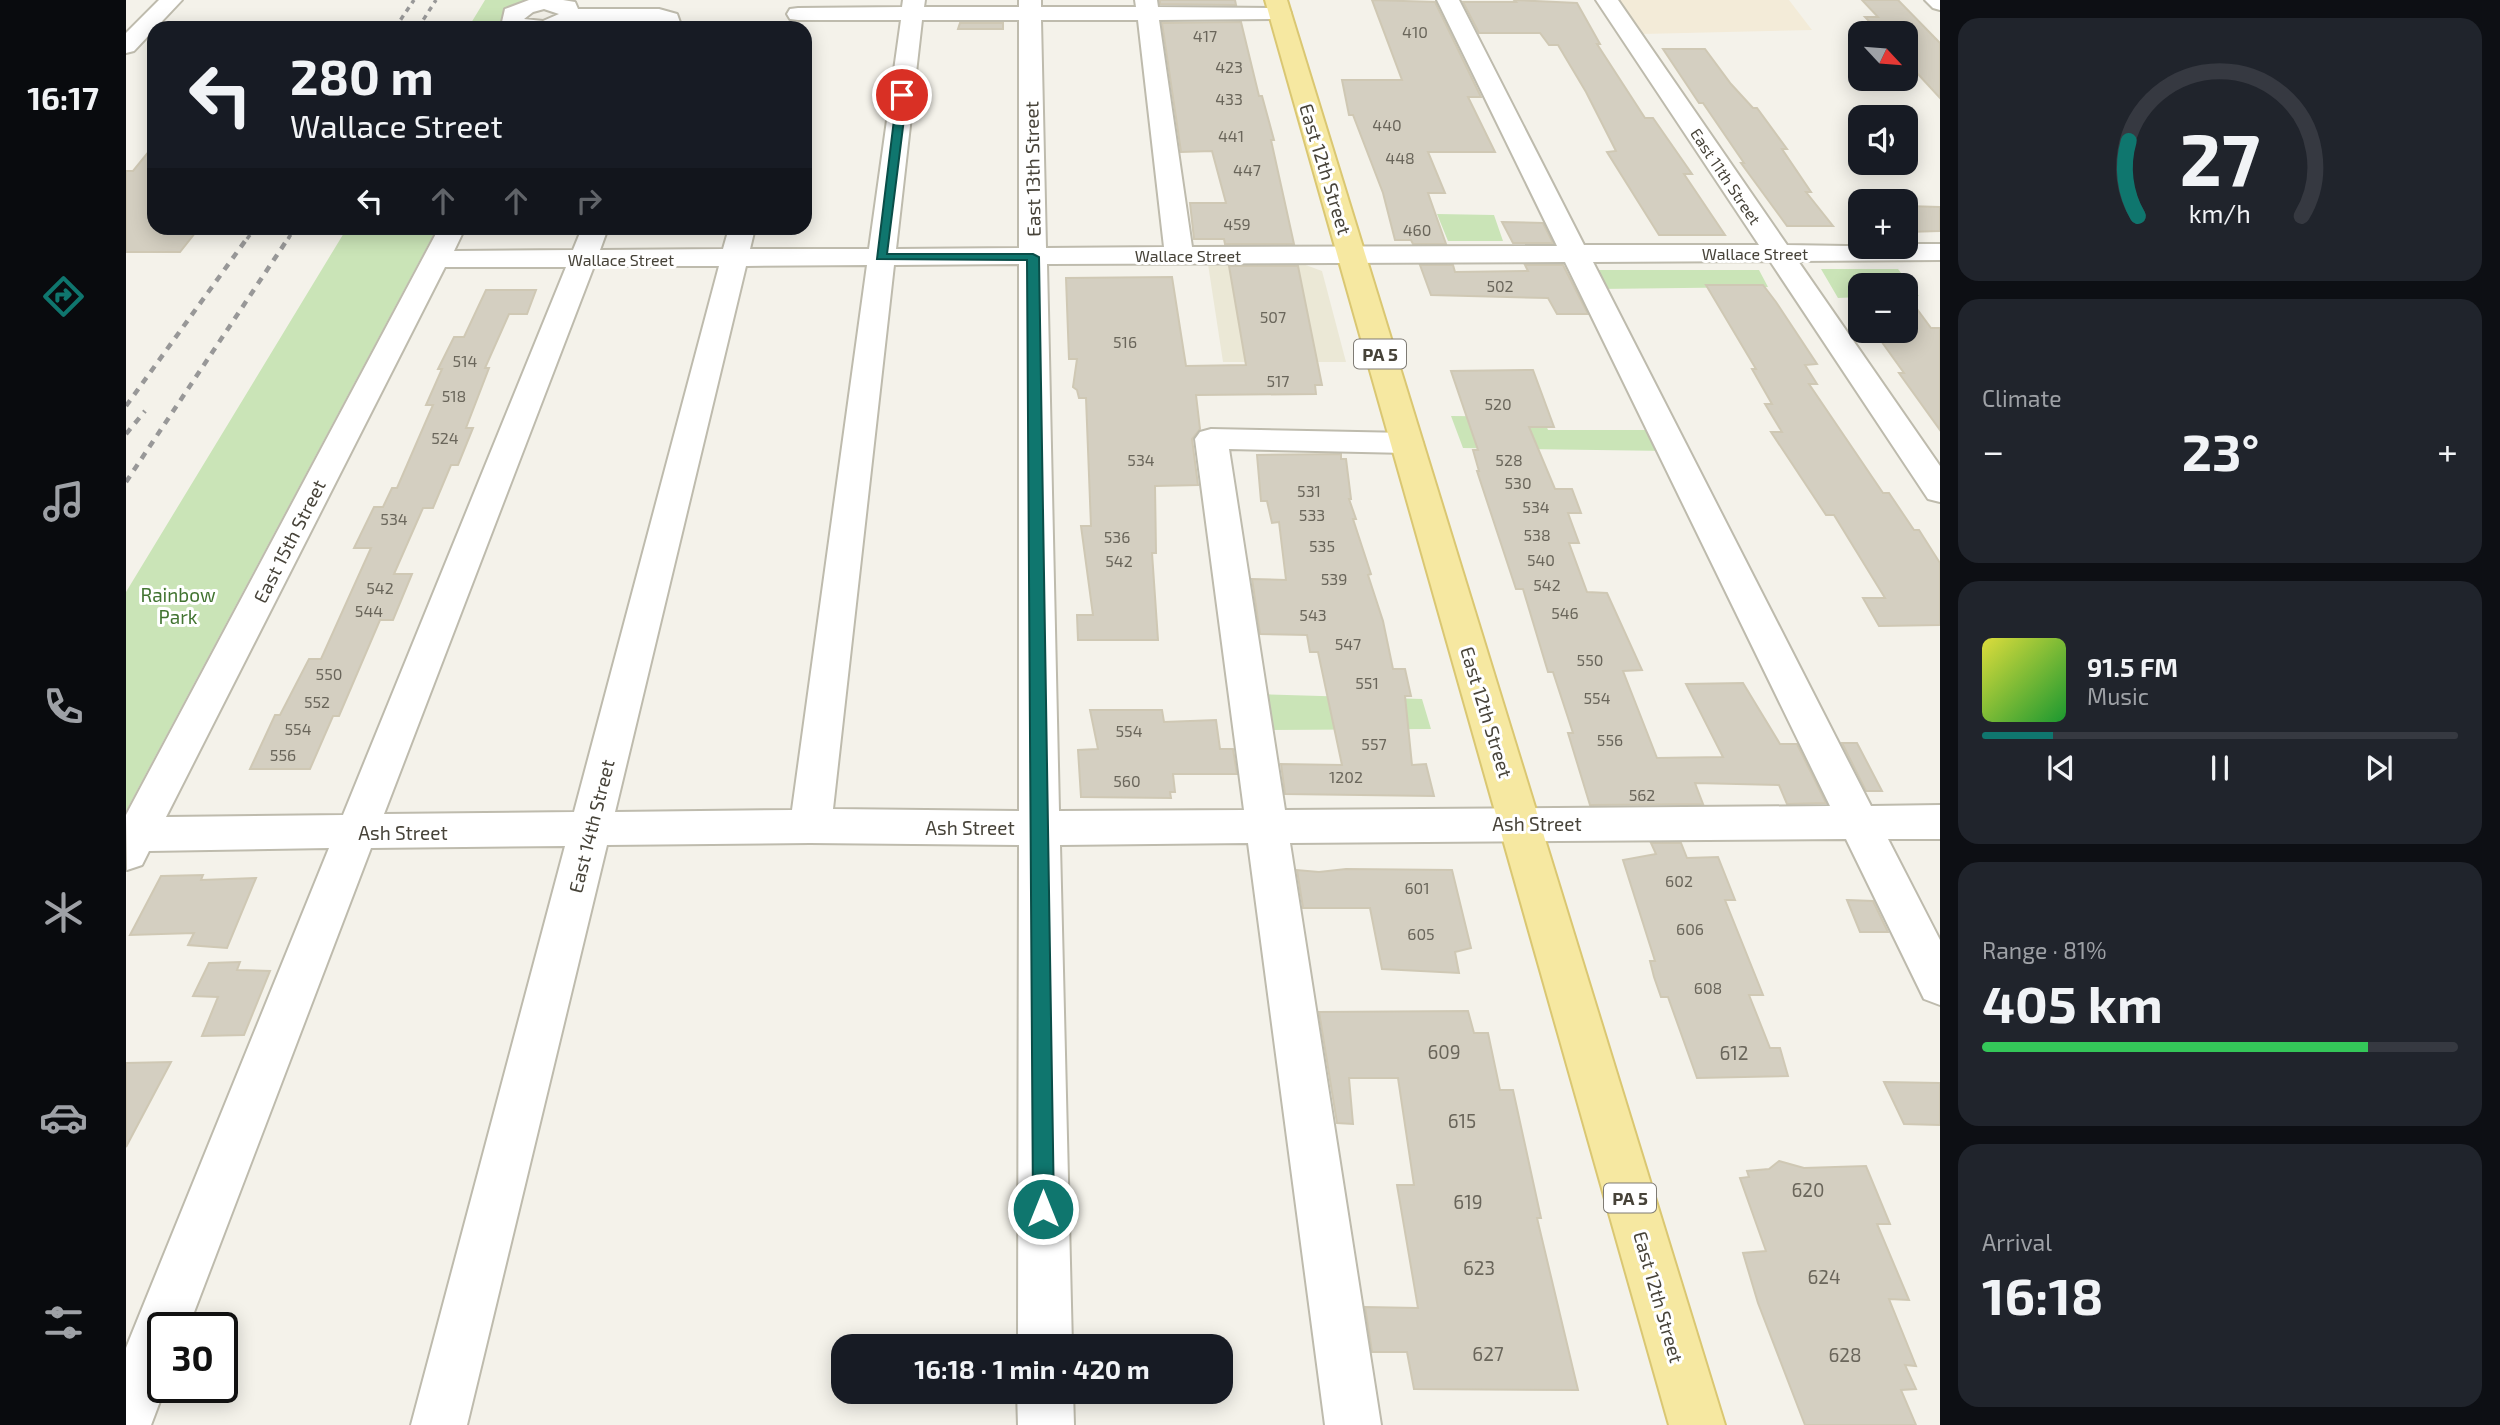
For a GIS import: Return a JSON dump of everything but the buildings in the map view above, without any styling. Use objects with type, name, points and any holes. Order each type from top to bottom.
[{"type":"main road","name":"East 12th Street","points":[[1278,7],[1697,1425]]},
{"type":"street","points":[[150,21],[171,0]]},
{"type":"street","points":[[1436,0],[1462,58]]},
{"type":"street","points":[[1448,0],[1940,985]]},
{"type":"street","name":"East 11th Street","points":[[1607,0],[1940,491]]},
{"type":"street","points":[[1936,0],[1940,4]]},
{"type":"street","points":[[810,826],[913,7]]},
{"type":"street","points":[[798,14],[913,7],[1278,7]]},
{"type":"street","name":"East 13th Street","points":[[1030,7],[1045,1334]]},
{"type":"street","points":[[1146,7],[1179,255]]},
{"type":"street","points":[[583,21],[659,15],[669,21]]},
{"type":"street","points":[[126,46],[147,25]]},
{"type":"street","name":"East 15th Street","points":[[130,841],[448,235]]},
{"type":"street","points":[[126,1418],[589,243]]},
{"type":"street","name":"Wallace Street","points":[[436,259],[589,243],[738,243],[881,257],[1940,252]]},
{"type":"street","name":"East 14th Street","points":[[439,1425],[738,243]]},
{"type":"street","points":[[1353,1425],[1211,439],[1407,443]]},
{"type":"street","name":"Ash Street","points":[[130,841],[356,832],[810,826],[1039,828],[1940,822]]},
{"type":"street","points":[[1045,1404],[1046,1425]]},
{"type":"shaded area","points":[[1617,0],[1789,0],[1812,30],[1642,34]]},
{"type":"shaded area","points":[[1208,264],[1303,264],[1322,271],[1346,362],[1223,362]]},
{"type":"green space","points":[[485,0],[535,0],[512,6],[503,12],[502,21],[472,21]]},
{"type":"green space","points":[[1437,214],[1494,215],[1503,241],[1448,241]]},
{"type":"green space","name":"Rainbow Park","points":[[343,235],[433,235],[126,811],[126,592]]},
{"type":"green space","points":[[1821,269],[1898,269],[1901,273],[1848,273],[1848,298],[1838,298]]},
{"type":"green space","points":[[1588,270],[1759,270],[1768,287],[1598,289]]},
{"type":"green space","points":[[1451,416],[1543,417],[1548,430],[1656,430],[1669,451],[1463,448]]},
{"type":"green space","points":[[1254,694],[1422,699],[1431,729],[1260,730]]},
{"type":"railway","points":[[400,21],[414,0]]},
{"type":"railway","points":[[422,21],[436,0]]},
{"type":"railway","points":[[247,239],[250,235]]},
{"type":"railway","points":[[288,239],[291,235]]},
{"type":"railway","points":[[126,406],[248,237]]},
{"type":"railway","points":[[126,482],[289,237]]},
{"type":"railway","points":[[126,434],[145,411]]},
{"type":"route","points":[[902,95],[881,257],[1033,257],[1043,1209]]}]
